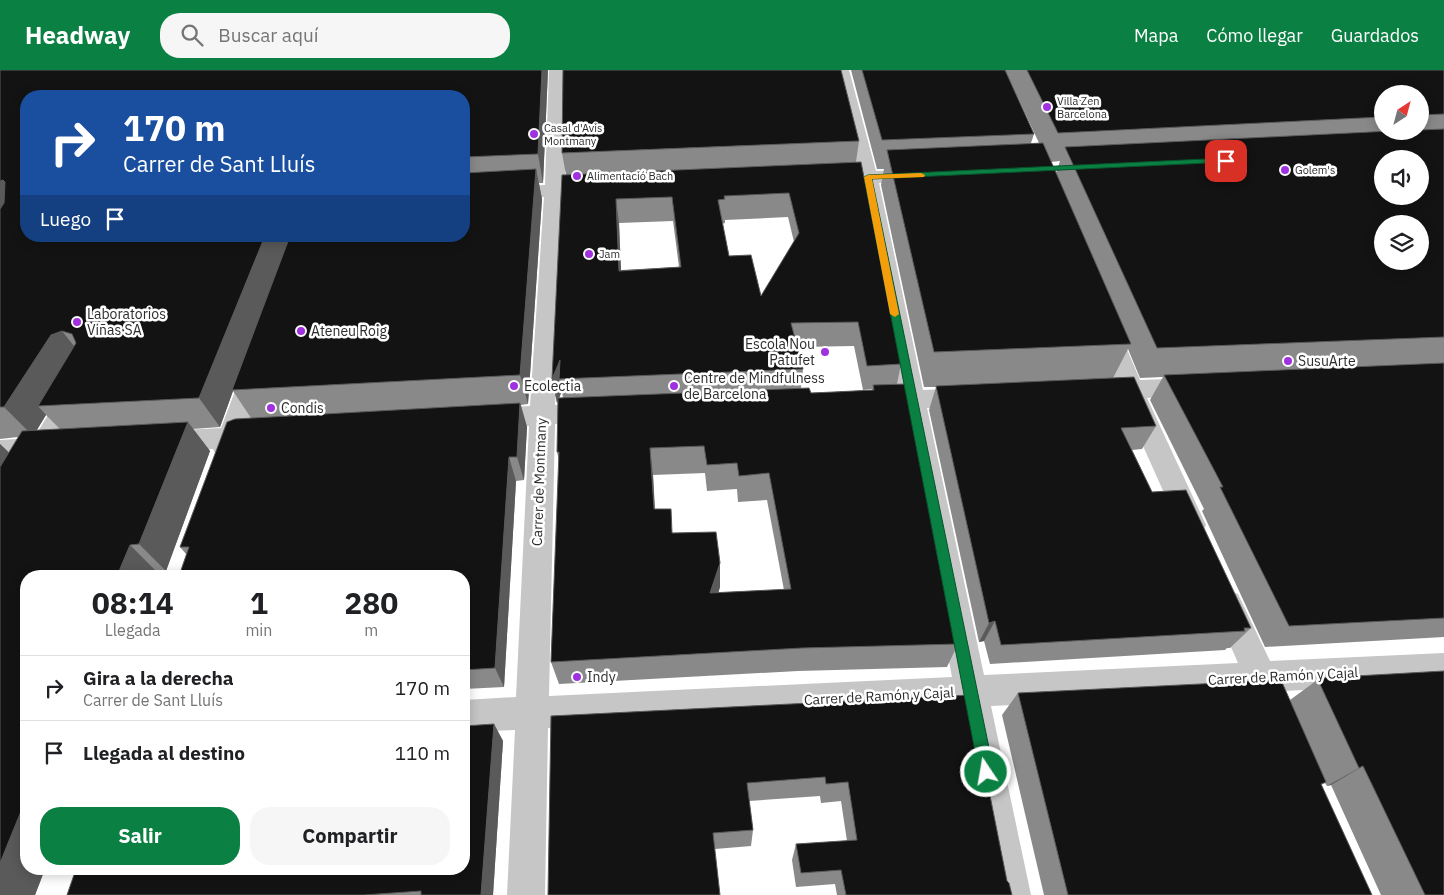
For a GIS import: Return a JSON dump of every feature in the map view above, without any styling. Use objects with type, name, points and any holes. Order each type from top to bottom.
[{"type":"street","name":"Carrer de Montmany","points":[[526,895],[542,415],[554,190],[557,70]]},
{"type":"street","points":[[841,70],[868,177],[1012,895]]},
{"type":"street","points":[[803,180],[936,174]]},
{"type":"street","points":[[470,194],[620,188]]},
{"type":"street","points":[[1096,306],[1131,390],[1202,546]]},
{"type":"street","points":[[216,477],[261,353]]},
{"type":"street","points":[[0,519],[87,372]]},
{"type":"street","points":[[1080,392],[1219,386]]},
{"type":"street","points":[[853,402],[991,396]]},
{"type":"street","points":[[464,420],[620,412]]},
{"type":"street","points":[[141,443],[230,438],[250,431],[279,429]]},
{"type":"street","points":[[0,450],[72,446]]},
{"type":"street","points":[[1218,581],[1280,721]]},
{"type":"street","name":"Carrer de Ramón y Cajal","points":[[470,716],[1444,668]]},
{"type":"building","points":[[0,70],[542,70],[538,154],[470,157],[470,90],[20,90],[20,242],[263,242],[199,398],[38,406],[76,343],[72,334],[62,331],[51,335],[4,407],[0,407],[0,209],[4,203],[5,182],[3,180],[0,181]]},
{"type":"building","points":[[563,70],[841,70],[859,141],[562,153]]},
{"type":"building","points":[[862,70],[1005,70],[1034,134],[882,140]]},
{"type":"building","points":[[1027,70],[1444,70],[1444,114],[1429,115],[1429,85],[1374,85],[1374,117],[1058,133]]},
{"type":"building","points":[[1444,129],[1444,337],[1157,348],[1065,147],[1374,132],[1374,140],[1429,140],[1429,130]]},
{"type":"building","points":[[1043,143],[1131,344],[934,352],[887,150]]},
{"type":"building","points":[[861,162],[901,364],[867,366],[858,322],[791,323],[803,369],[559,379],[560,360],[552,379],[562,175]],"holes":[[[789,193],[799,233],[761,296],[751,255],[729,256],[718,200],[725,199],[724,196]],[[672,197],[681,267],[619,271],[616,199]]]},
{"type":"building","points":[[536,169],[520,375],[232,390],[288,242],[470,242],[470,173]]},
{"type":"building","points":[[1444,363],[1444,618],[1289,626],[1220,487],[1223,487],[1164,375]]},
{"type":"building","points":[[1134,377],[1156,426],[1121,428],[1152,492],[1186,490],[1251,628],[1244,628],[1245,631],[1001,645],[995,621],[989,623],[936,386]]},
{"type":"building","points":[[907,384],[958,644],[802,648],[551,662],[559,452],[557,452],[558,398],[809,388],[811,393],[874,390],[873,385]],"holes":[[[704,446],[707,465],[737,463],[739,476],[769,473],[791,589],[710,593],[720,563],[716,532],[672,533],[671,509],[654,509],[650,448]]]},
{"type":"building","points":[[520,403],[517,457],[509,457],[495,668],[470,670],[470,570],[181,570],[189,547],[180,547],[227,422],[235,419]]},
{"type":"building","points":[[188,422],[139,544],[130,545],[120,570],[20,570],[20,814],[0,863],[0,467],[22,431]]},
{"type":"building","points":[[1444,671],[1444,895],[1425,895],[1363,766],[1359,768],[1318,680],[1320,678]]},
{"type":"building","points":[[1281,680],[1326,782],[1321,784],[1372,895],[1068,895],[1018,693]]},
{"type":"building","points":[[970,695],[1007,881],[1012,895],[846,895],[841,870],[801,873],[796,844],[857,840],[848,782],[826,784],[825,777],[747,783],[753,830],[713,833],[720,895],[548,895],[551,716]]},
{"type":"building","points":[[494,724],[481,895],[421,895],[421,891],[364,895],[67,895],[74,875],[470,875],[470,726]]},
{"type":"slow traffic","points":[[895,314],[868,177],[921,175]]},
{"type":"place","name":"Villa Zen Barcelona","points":[[1047,107]]},
{"type":"place","name":"Casal d'Avis Montmany","points":[[534,134]]},
{"type":"place","name":"Golem's","points":[[1285,170]]},
{"type":"place","name":"Alimentació Bach","points":[[577,176]]},
{"type":"place","name":"Jam","points":[[589,254]]},
{"type":"place","name":"Laboratorios Viñas SA","points":[[77,322]]},
{"type":"place","name":"Ateneu Roig","points":[[301,331]]},
{"type":"place","name":"Escola Nou Patufet","points":[[825,352]]},
{"type":"place","name":"SusuArte","points":[[1288,361]]},
{"type":"place","name":"Ecolectia","points":[[514,386]]},
{"type":"place","name":"Centre de Mindfulness de Barcelona","points":[[674,386]]},
{"type":"place","name":"Condis","points":[[271,408]]},
{"type":"place","name":"Indy","points":[[577,677]]},
{"type":"route","points":[[986,772],[868,177],[1226,161]]}]
